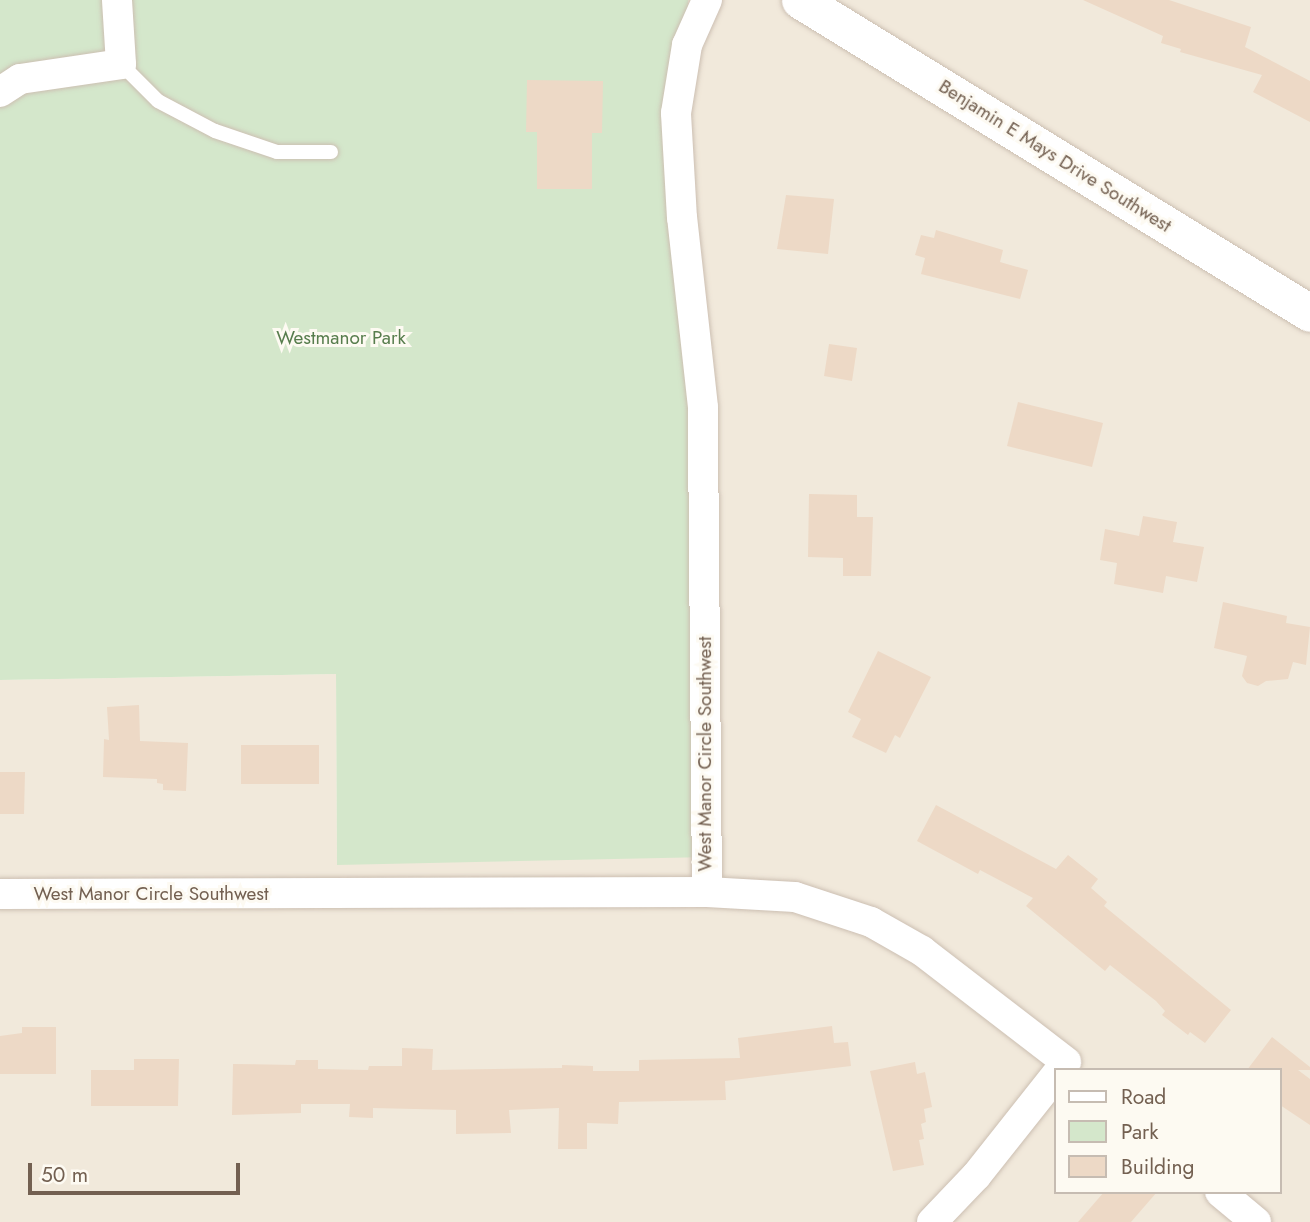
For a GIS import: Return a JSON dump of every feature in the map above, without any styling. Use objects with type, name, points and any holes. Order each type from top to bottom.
[{"type":"street","points":[[0,92],[20,79],[121,64],[117,0]]},
{"type":"street","name":"West Manor Circle Southwest","points":[[0,894],[706,892],[703,407],[682,218],[676,113],[687,45],[707,0]]},
{"type":"street","name":"Benjamin E Mays Drive Southwest","points":[[800,0],[1310,313]]},
{"type":"street","points":[[706,892],[795,897],[871,922],[922,951],[1063,1068]]},
{"type":"street","points":[[932,1222],[976,1176],[1054,1081]]},
{"type":"street","points":[[1222,1194],[1256,1222]]},
{"type":"lane","points":[[121,64],[158,101],[215,131],[277,152],[331,152]]},
{"type":"shaded area","points":[[688,0],[1310,0],[1310,1222],[0,1222],[0,680],[336,674],[337,865],[688,164]]},
{"type":"green space","name":"Westmanor Park","points":[[0,0],[688,0],[688,164],[709,857],[337,865],[336,674],[0,680]]},
{"type":"building","points":[[1083,0],[1169,0],[1251,27],[1245,47],[1310,81],[1310,122],[1253,92],[1262,75],[1180,52],[1181,49],[1161,43],[1163,36]]},
{"type":"building","points":[[527,80],[603,81],[602,133],[592,133],[592,189],[537,189],[537,132],[526,132]]},
{"type":"building","points":[[786,195],[834,199],[828,254],[777,249]]},
{"type":"building","points":[[936,230],[1003,250],[1000,262],[1028,270],[1020,299],[921,274],[925,258],[915,255],[921,235],[934,238]]},
{"type":"building","points":[[829,344],[857,348],[852,381],[824,376]]},
{"type":"building","points":[[1018,402],[1103,423],[1092,467],[1007,446]]},
{"type":"building","points":[[809,494],[857,495],[857,517],[873,517],[871,576],[843,576],[843,558],[808,557]]},
{"type":"building","points":[[1143,516],[1177,522],[1173,542],[1204,547],[1197,582],[1166,576],[1163,593],[1114,584],[1117,563],[1100,560],[1105,529],[1139,536]]},
{"type":"building","points":[[1223,602],[1287,616],[1286,623],[1310,627],[1306,665],[1293,662],[1288,679],[1266,681],[1258,686],[1247,683],[1242,676],[1247,656],[1214,648]]},
{"type":"building","points":[[878,651],[931,677],[900,738],[895,735],[886,753],[852,737],[861,719],[848,712]]},
{"type":"building","points":[[139,705],[140,741],[188,743],[186,791],[163,790],[163,784],[157,783],[157,779],[103,777],[104,739],[109,740],[107,707]]},
{"type":"building","points":[[241,745],[319,745],[319,784],[241,784]]},
{"type":"building","points":[[0,772],[25,772],[24,814],[0,814]]},
{"type":"building","points":[[936,805],[1056,869],[1068,855],[1098,879],[1091,888],[1107,902],[1104,906],[1231,1010],[1205,1043],[1190,1032],[1188,1035],[1162,1015],[1165,1011],[1156,1001],[1110,965],[1105,971],[1026,906],[1033,898],[980,870],[978,874],[917,841]]},
{"type":"building","points":[[832,1026],[834,1043],[848,1042],[851,1066],[725,1081],[726,1100],[619,1102],[618,1124],[587,1123],[587,1149],[558,1149],[559,1108],[509,1110],[511,1133],[456,1134],[456,1110],[373,1108],[373,1118],[349,1117],[350,1104],[301,1104],[301,1113],[232,1115],[233,1064],[295,1065],[296,1060],[318,1060],[318,1069],[368,1070],[369,1066],[402,1066],[402,1048],[433,1049],[432,1070],[562,1068],[562,1065],[593,1066],[593,1071],[639,1071],[639,1060],[740,1058],[738,1038]]},
{"type":"building","points":[[22,1027],[56,1027],[56,1074],[0,1074],[0,1036],[22,1033]]},
{"type":"building","points":[[1272,1037],[1310,1067],[1310,1070],[1298,1070],[1310,1079],[1310,1125],[1282,1106],[1282,1068],[1249,1068]]},
{"type":"building","points":[[134,1059],[179,1059],[178,1106],[91,1106],[91,1070],[134,1070]]},
{"type":"building","points":[[915,1062],[917,1074],[925,1072],[932,1107],[924,1109],[926,1122],[921,1124],[924,1139],[919,1140],[924,1165],[893,1171],[870,1071]]},
{"type":"building","points":[[1102,1194],[1155,1194],[1131,1222],[1078,1222]]}]
